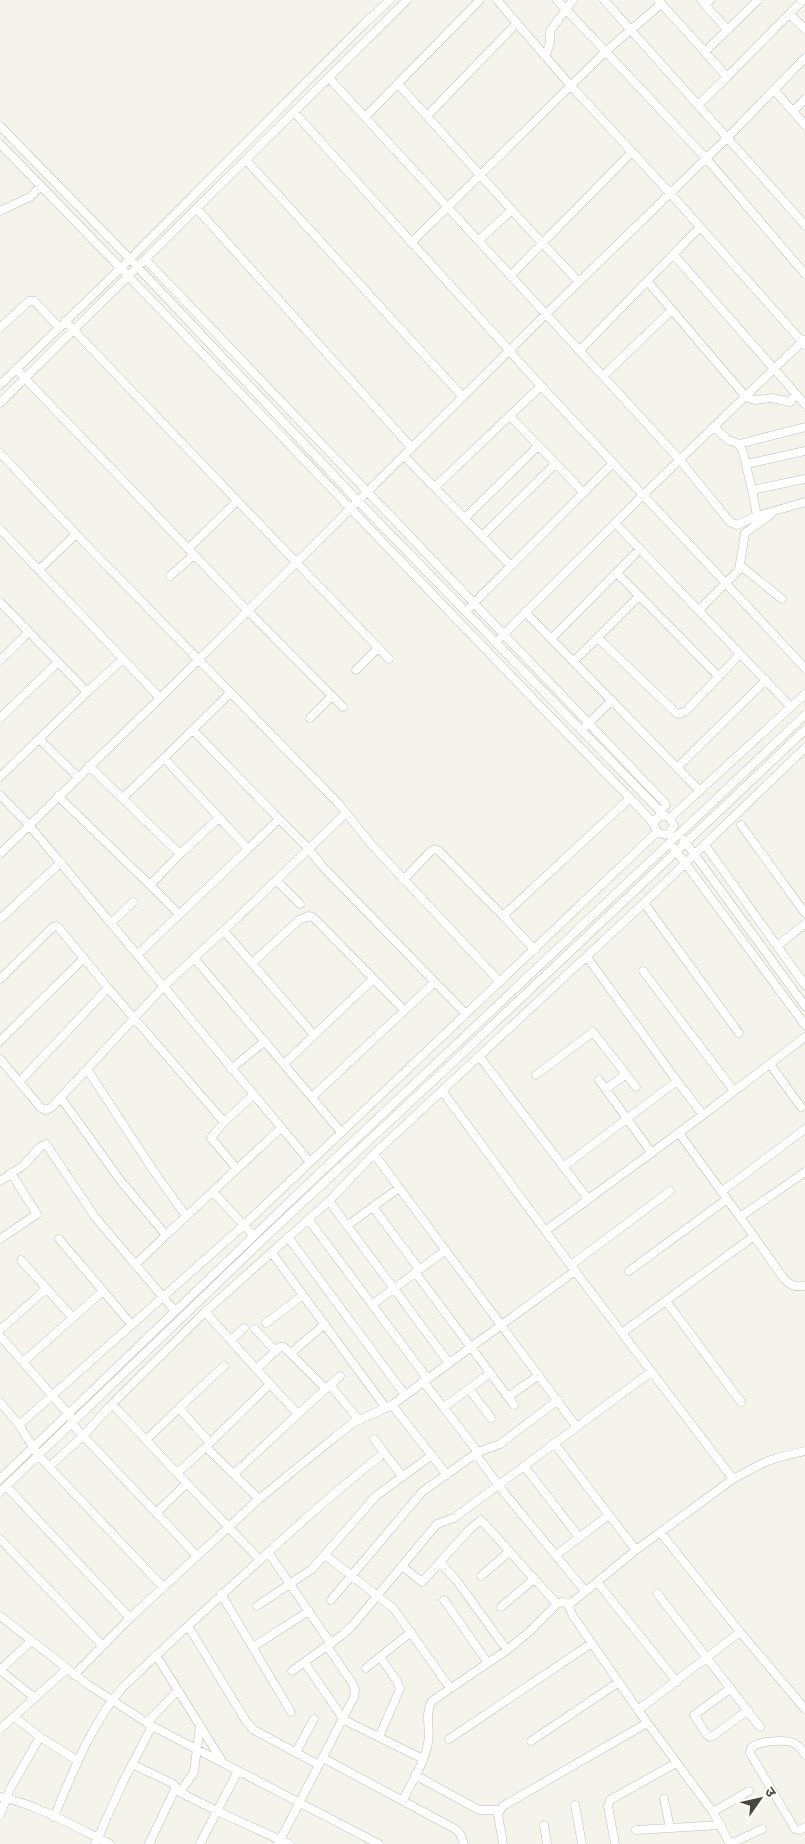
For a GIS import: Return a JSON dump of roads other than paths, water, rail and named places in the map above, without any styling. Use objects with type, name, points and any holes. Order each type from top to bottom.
[{"type":"street","points":[[0,385],[121,268],[390,0]]},
{"type":"street","points":[[0,404],[407,0]]},
{"type":"street","points":[[365,117],[480,0]]},
{"type":"street","points":[[495,643],[643,494],[804,342],[545,56],[497,0]]},
{"type":"street","points":[[557,0],[705,158],[805,274]]},
{"type":"street","points":[[545,56],[550,43],[550,31],[574,0]]},
{"type":"street","points":[[604,0],[805,225]]},
{"type":"street","points":[[705,52],[758,0]]},
{"type":"street","points":[[698,105],[803,0]]},
{"type":"street","points":[[411,243],[605,52],[632,30],[659,2],[727,77]]},
{"type":"street","points":[[705,2],[728,30]]},
{"type":"street","points":[[789,14],[805,29]]},
{"type":"street","points":[[427,116],[517,23]]},
{"type":"street","points":[[0,854],[160,698],[546,314],[727,138],[805,58]]},
{"type":"street","points":[[329,78],[680,460],[730,522],[737,525],[757,516],[805,502]]},
{"type":"street","points":[[398,84],[579,282]]},
{"type":"street","points":[[774,90],[805,125]]},
{"type":"street","points":[[793,111],[805,99]]},
{"type":"street","points":[[295,113],[541,386],[805,668]]},
{"type":"street","points":[[0,126],[130,259],[465,612],[665,815],[805,1006]]},
{"type":"street","points":[[1,147],[129,276],[630,798],[653,823],[657,832],[666,835],[805,1025]]},
{"type":"street","points":[[512,275],[632,152]]},
{"type":"street","points":[[246,160],[463,397]]},
{"type":"street","points":[[0,211],[30,197],[41,186]]},
{"type":"street","points":[[196,209],[412,448]]},
{"type":"street","points":[[479,240],[512,210]]},
{"type":"street","points":[[580,350],[700,227]]},
{"type":"street","points":[[674,255],[805,404]]},
{"type":"street","points":[[146,260],[664,802],[665,815]]},
{"type":"street","points":[[648,282],[746,397],[755,400],[772,398],[790,402],[796,394]]},
{"type":"street","points":[[1,325],[26,303],[34,301],[59,327]]},
{"type":"street","points":[[603,376],[672,310]]},
{"type":"street","points":[[65,321],[388,660]]},
{"type":"street","points":[[16,369],[247,610],[343,707]]},
{"type":"street","points":[[435,487],[541,386]]},
{"type":"street","points":[[510,416],[584,493]]},
{"type":"street","points":[[714,427],[728,440],[739,444],[805,427]]},
{"type":"street","points":[[739,444],[746,464],[757,516]]},
{"type":"street","points":[[465,518],[538,446]]},
{"type":"street","points":[[746,464],[805,451]]},
{"type":"street","points":[[0,453],[346,812],[403,880],[500,982]]},
{"type":"street","points":[[404,456],[511,566]]},
{"type":"street","points":[[457,619],[613,463]]},
{"type":"street","points":[[482,536],[555,464]]},
{"type":"street","points":[[752,490],[805,479]]},
{"type":"street","points":[[170,576],[237,501]]},
{"type":"street","points":[[698,610],[736,574],[741,566],[746,532],[777,511]]},
{"type":"street","points":[[616,523],[791,707]]},
{"type":"street","points":[[0,529],[160,698]]},
{"type":"street","points":[[39,570],[76,534]]},
{"type":"street","points":[[552,638],[640,549]]},
{"type":"street","points":[[741,566],[782,599]]},
{"type":"street","points":[[617,572],[718,676]]},
{"type":"street","points":[[574,661],[640,596]]},
{"type":"street","points":[[0,602],[87,692]]},
{"type":"street","points":[[525,612],[700,791]]},
{"type":"street","points":[[0,660],[29,632]]},
{"type":"street","points":[[598,638],[676,713],[682,713],[686,710],[740,654]]},
{"type":"street","points":[[356,670],[378,648]]},
{"type":"street","points":[[0,777],[123,659]]},
{"type":"street","points":[[0,718],[58,662]]},
{"type":"street","points":[[678,767],[766,680]]},
{"type":"street","points":[[123,798],[230,693]]},
{"type":"street","points":[[653,823],[657,818],[665,815],[700,791],[805,694]]},
{"type":"street","points":[[310,718],[332,696]]},
{"type":"street","points":[[581,731],[612,700]]},
{"type":"street","points":[[0,1479],[304,1187],[805,715]]},
{"type":"street","points":[[193,730],[466,1014]]},
{"type":"street","points":[[0,1492],[311,1194],[805,730]]},
{"type":"street","points":[[39,739],[78,777]]},
{"type":"street","points":[[50,1467],[205,1312],[329,1201],[374,1154],[587,957],[805,748]]},
{"type":"street","points":[[164,758],[248,849]]},
{"type":"street","points":[[89,766],[180,854]]},
{"type":"street","points":[[0,795],[61,862],[310,1162]]},
{"type":"street","points":[[58,796],[179,914]]},
{"type":"street","points":[[503,916],[630,798]]},
{"type":"street","points":[[0,1059],[41,1108],[46,1110],[61,1098],[163,987],[195,959],[346,812]]},
{"type":"street","points":[[150,884],[219,818]]},
{"type":"street","points":[[137,955],[279,818]]},
{"type":"street","points":[[741,825],[805,912]]},
{"type":"street","points":[[666,835],[674,826]]},
{"type":"street","points":[[19,1425],[244,1225],[657,832]]},
{"type":"street","points":[[705,845],[805,985]]},
{"type":"street","points":[[403,880],[435,849],[535,950]]},
{"type":"street","points":[[0,919],[61,862]]},
{"type":"street","points":[[276,880],[300,904]]},
{"type":"street","points":[[110,923],[133,902]]},
{"type":"street","points":[[644,903],[739,1033]]},
{"type":"street","points":[[252,963],[299,920],[309,916],[314,918],[404,1010]]},
{"type":"street","points":[[777,946],[805,924]]},
{"type":"street","points":[[0,978],[56,926],[224,1122]]},
{"type":"street","points":[[224,930],[314,1035]]},
{"type":"street","points":[[587,957],[703,1115]]},
{"type":"street","points":[[0,1040],[84,958]]},
{"type":"street","points":[[195,959],[342,1132]]},
{"type":"street","points":[[643,970],[734,1091]]},
{"type":"street","points":[[284,1064],[373,978]]},
{"type":"street","points":[[312,1097],[435,982]]},
{"type":"street","points":[[20,1081],[108,988]]},
{"type":"street","points":[[536,1075],[593,1032],[636,1087]]},
{"type":"street","points":[[545,1231],[679,1133],[805,1037]]},
{"type":"street","points":[[231,1069],[265,1041]]},
{"type":"street","points":[[479,1056],[588,1199]]},
{"type":"street","points":[[770,1064],[802,1107]]},
{"type":"street","points":[[87,1069],[153,1170],[186,1216]]},
{"type":"street","points":[[425,1074],[432,1082]]},
{"type":"street","points":[[606,1089],[626,1074]]},
{"type":"street","points":[[599,1080],[651,1152]]},
{"type":"street","points":[[564,1167],[678,1081]]},
{"type":"street","points":[[442,1091],[572,1268],[733,1479]]},
{"type":"street","points":[[237,1169],[211,1138],[224,1122],[253,1095]]},
{"type":"street","points":[[61,1098],[120,1180],[166,1235]]},
{"type":"street","points":[[135,1265],[280,1128]]},
{"type":"street","points":[[722,1192],[805,1130]]},
{"type":"street","points":[[679,1133],[790,1284],[796,1287],[805,1286]]},
{"type":"street","points":[[0,1181],[28,1161],[46,1144],[95,1217],[175,1311]]},
{"type":"street","points":[[374,1154],[576,1426]]},
{"type":"street","points":[[740,1217],[805,1172]]},
{"type":"street","points":[[0,1239],[38,1214],[11,1173]]},
{"type":"street","points":[[304,1187],[311,1194]]},
{"type":"street","points":[[348,1225],[399,1188]]},
{"type":"street","points":[[0,1729],[35,1698],[102,1645],[259,1499],[344,1430],[359,1420],[389,1406],[471,1347],[670,1191]]},
{"type":"street","points":[[213,1192],[254,1236]]},
{"type":"street","points":[[630,1271],[727,1199]]},
{"type":"street","points":[[329,1201],[449,1363]]},
{"type":"street","points":[[303,1202],[311,1217],[498,1485],[585,1591]]},
{"type":"street","points":[[373,1207],[514,1405]]},
{"type":"street","points":[[288,1236],[405,1395]]},
{"type":"street","points":[[622,1333],[754,1236]]},
{"type":"street","points":[[59,1239],[132,1325]]},
{"type":"street","points":[[245,1244],[251,1251]]},
{"type":"street","points":[[373,1304],[446,1250]]},
{"type":"street","points":[[272,1253],[389,1406],[447,1475]]},
{"type":"street","points":[[21,1260],[73,1318]]},
{"type":"street","points":[[0,1330],[46,1288]]},
{"type":"street","points":[[23,1362],[103,1291]]},
{"type":"street","points":[[266,1324],[303,1295]]},
{"type":"street","points":[[666,1301],[741,1402]]},
{"type":"street","points":[[205,1312],[298,1414]]},
{"type":"street","points":[[291,1353],[325,1324]]},
{"type":"street","points":[[231,1340],[244,1328]]},
{"type":"street","points":[[255,1330],[276,1352]]},
{"type":"street","points":[[0,1336],[68,1414],[83,1436],[197,1556]]},
{"type":"street","points":[[143,1341],[150,1348]]},
{"type":"street","points":[[256,1369],[284,1347],[328,1387],[359,1420]]},
{"type":"street","points":[[146,1440],[224,1366]]},
{"type":"street","points":[[292,1671],[352,1626],[437,1524],[454,1518],[651,1372]]},
{"type":"street","points":[[444,1408],[490,1373]]},
{"type":"street","points":[[508,1397],[539,1375]]},
{"type":"street","points":[[234,1474],[340,1376]]},
{"type":"street","points":[[177,1473],[270,1384]]},
{"type":"street","points":[[469,1389],[491,1418]]},
{"type":"street","points":[[98,1398],[110,1406],[146,1440],[260,1560]]},
{"type":"street","points":[[331,1600],[416,1498],[477,1453],[500,1444],[558,1400]]},
{"type":"street","points":[[1,1407],[19,1425],[38,1455],[163,1587]]},
{"type":"street","points":[[178,1408],[208,1445],[259,1499]]},
{"type":"street","points":[[374,1439],[402,1476]]},
{"type":"street","points":[[554,1443],[636,1550]]},
{"type":"street","points":[[762,1829],[730,1844],[713,1812],[638,1710],[569,1610],[570,1604],[636,1550],[733,1479],[776,1458],[805,1451]]},
{"type":"street","points":[[54,1817],[78,1761],[111,1701],[156,1656],[268,1552],[352,1477],[384,1452]]},
{"type":"street","points":[[257,1606],[312,1570],[376,1496],[432,1455]]},
{"type":"street","points":[[524,1466],[579,1537]]},
{"type":"street","points":[[156,1513],[187,1483]]},
{"type":"street","points":[[6,1486],[130,1618]]},
{"type":"street","points":[[556,1555],[609,1515]]},
{"type":"street","points":[[402,1566],[422,1582],[469,1530],[481,1520],[557,1604]]},
{"type":"street","points":[[660,1532],[740,1632],[805,1708]]},
{"type":"street","points":[[0,1539],[102,1645]]},
{"type":"street","points":[[268,1552],[309,1611],[355,1690],[344,1720],[279,1842]]},
{"type":"street","points":[[481,1576],[510,1552]]},
{"type":"street","points":[[325,1555],[394,1609],[450,1688]]},
{"type":"street","points":[[440,1562],[462,1588],[507,1650]]},
{"type":"street","points":[[501,1608],[534,1579]]},
{"type":"street","points":[[597,1582],[677,1682]]},
{"type":"street","points":[[657,1593],[760,1727]]},
{"type":"street","points":[[222,1594],[291,1712]]},
{"type":"street","points":[[444,1600],[488,1664]]},
{"type":"street","points":[[403,1800],[423,1759],[429,1733],[428,1708],[432,1701],[507,1650],[529,1632],[557,1604],[562,1602],[570,1604]]},
{"type":"street","points":[[253,1647],[309,1611]]},
{"type":"street","points":[[0,1616],[70,1672],[149,1725],[299,1803],[366,1841],[379,1844]]},
{"type":"street","points":[[188,1626],[246,1721],[254,1730],[296,1752],[321,1761],[403,1800],[457,1830],[464,1844]]},
{"type":"street","points":[[366,1668],[411,1632]]},
{"type":"street","points":[[638,1710],[740,1632]]},
{"type":"street","points":[[31,1642],[0,1670],[35,1698]]},
{"type":"street","points":[[449,1739],[592,1643]]},
{"type":"street","points":[[156,1656],[224,1763]]},
{"type":"street","points":[[378,1737],[400,1689],[397,1681],[380,1657]]},
{"type":"street","points":[[305,1663],[344,1720],[423,1759]]},
{"type":"street","points":[[531,1741],[619,1682]]},
{"type":"street","points":[[731,1688],[694,1715],[707,1735],[713,1736],[748,1710]]},
{"type":"street","points":[[96,1841],[149,1725],[178,1690]]},
{"type":"street","points":[[14,1717],[40,1738],[78,1761]]},
{"type":"street","points":[[296,1752],[314,1719]]},
{"type":"street","points":[[503,1844],[498,1818],[499,1810],[503,1806],[647,1722]]},
{"type":"street","points":[[200,1725],[194,1772],[182,1790],[217,1811],[279,1842],[290,1844]]},
{"type":"street","points":[[0,1815],[3,1798],[40,1738]]},
{"type":"street","points":[[805,1755],[797,1744],[788,1742],[757,1743],[750,1748],[750,1753],[795,1829],[800,1830],[805,1827]]},
{"type":"street","points":[[615,1844],[608,1806],[610,1800],[676,1763]]},
{"type":"street","points":[[132,1764],[172,1783],[176,1787],[149,1844]]},
{"type":"street","points":[[200,1844],[238,1771]]},
{"type":"street","points":[[415,1775],[479,1810],[499,1810]]},
{"type":"street","points":[[713,1812],[749,1791]]},
{"type":"street","points":[[3,1798],[54,1817],[96,1841],[110,1844]]},
{"type":"street","points":[[664,1799],[670,1828]]},
{"type":"street","points":[[575,1805],[582,1844]]},
{"type":"street","points":[[544,1825],[547,1844]]},
{"type":"street","points":[[636,1830],[721,1825]]}]
